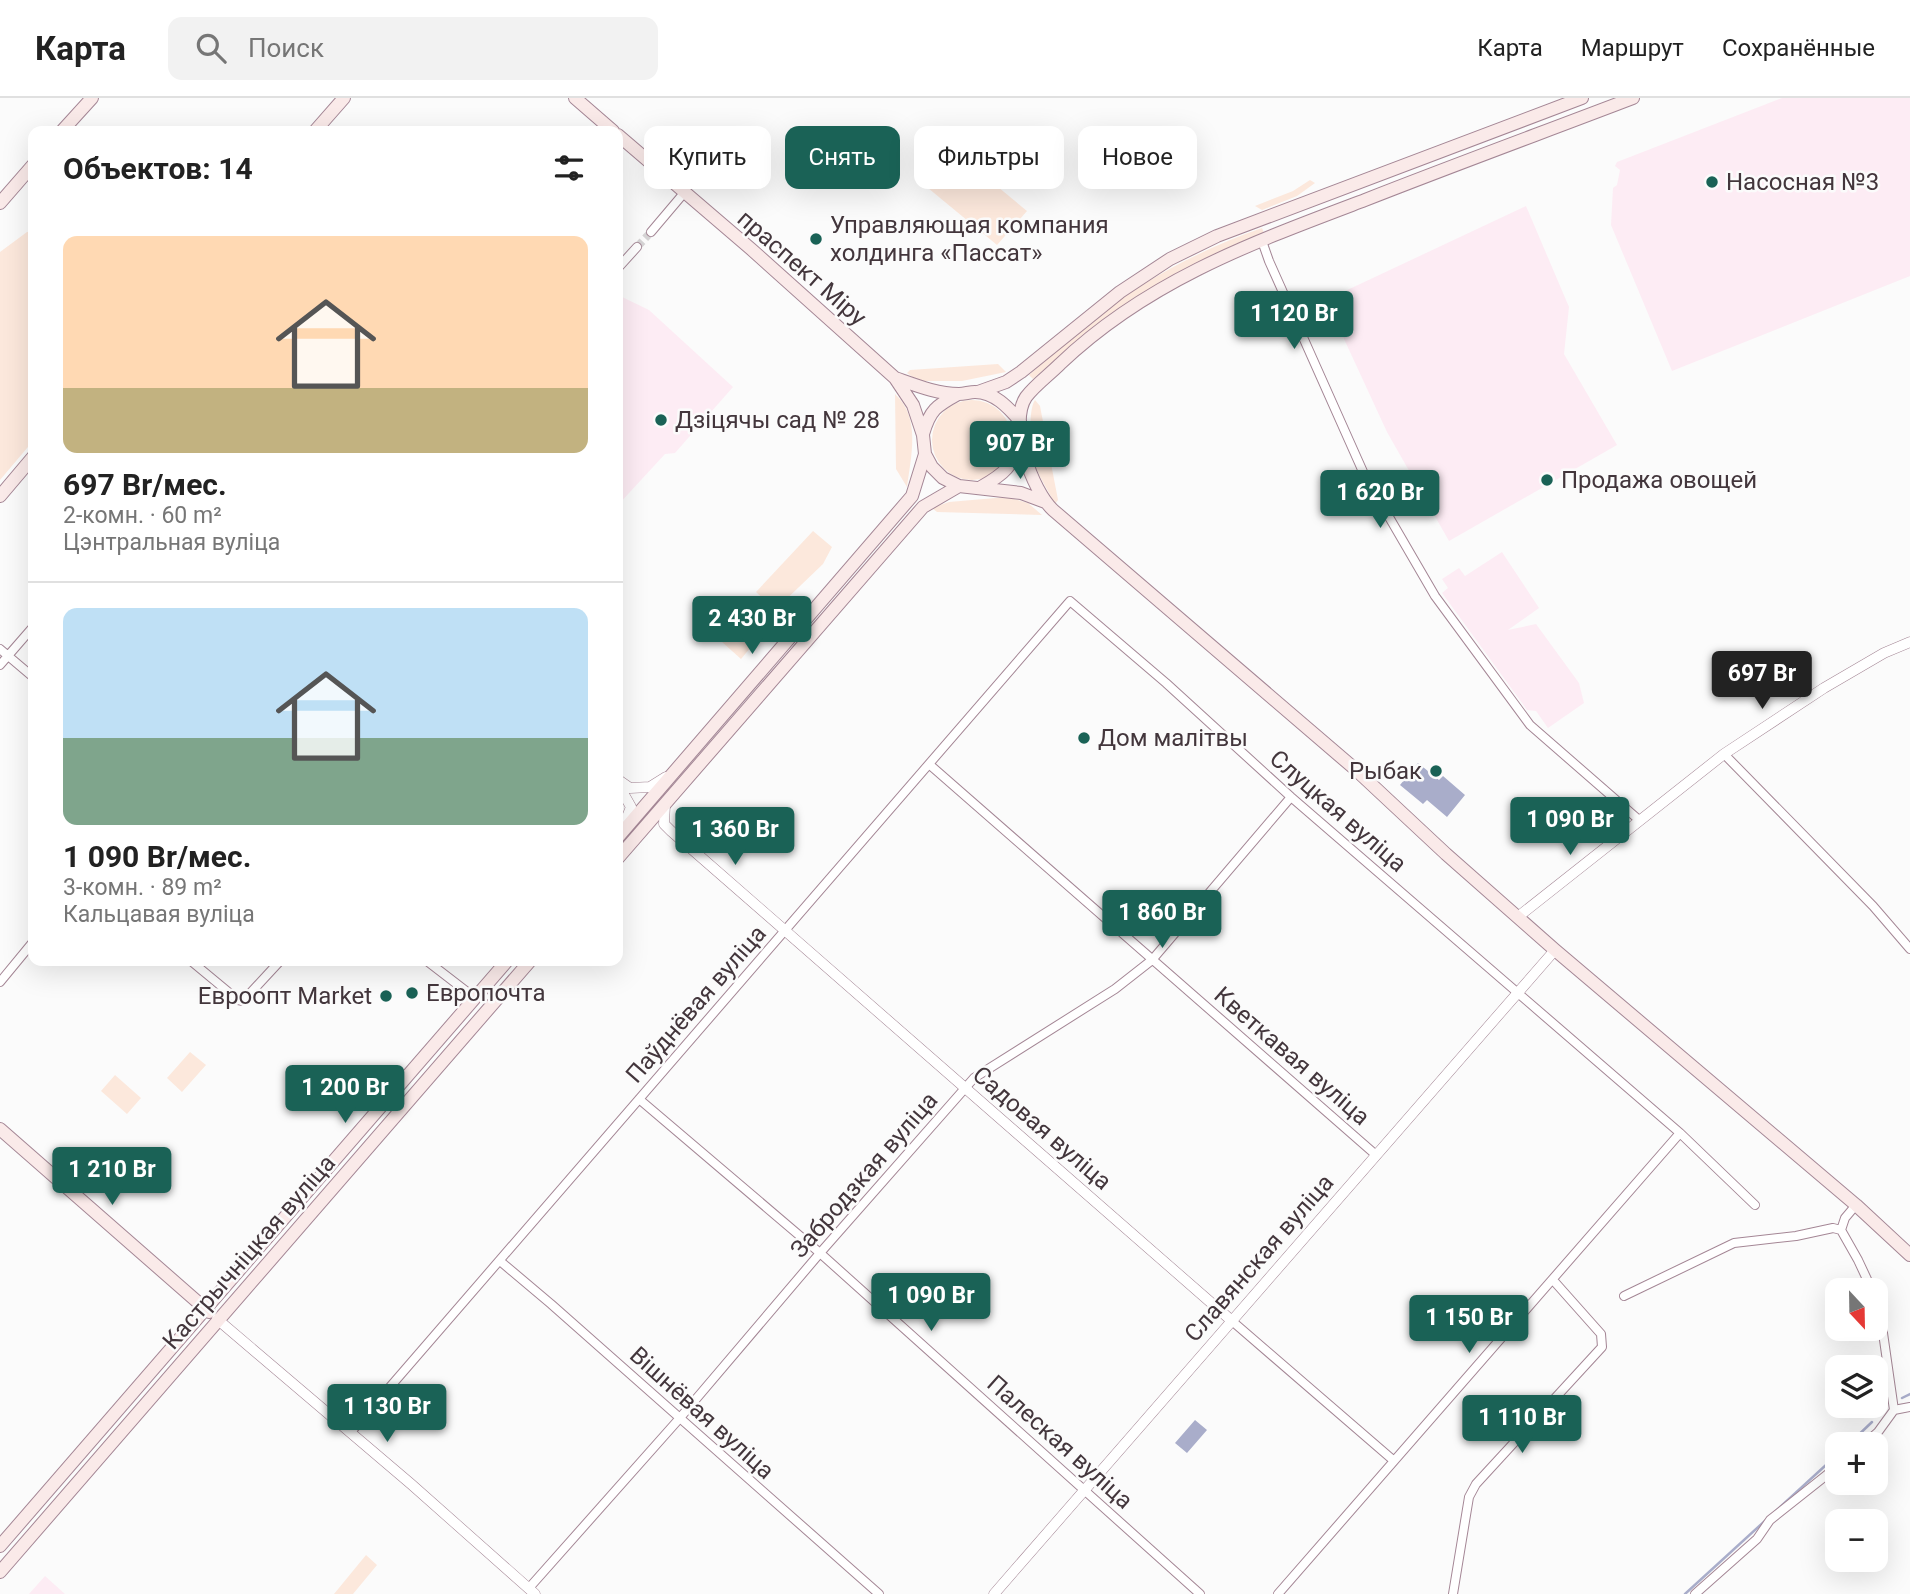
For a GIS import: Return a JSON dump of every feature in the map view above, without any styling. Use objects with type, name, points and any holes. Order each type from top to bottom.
[{"type":"main road","points":[[67,126],[92,98]]},
{"type":"main road","points":[[319,126],[344,98]]},
{"type":"main road","points":[[575,98],[607,126]]},
{"type":"main road","points":[[895,378],[958,394],[978,392],[1006,382],[1120,292],[1170,259],[1217,236],[1582,98]]},
{"type":"main road","points":[[1045,502],[1034,482],[1021,441],[1021,408],[1026,397],[1079,346],[1125,310],[1182,276],[1262,241],[1633,98]]},
{"type":"main road","name":"праспект Міру","points":[[623,139],[895,378]]},
{"type":"main road","points":[[0,203],[28,171]]},
{"type":"main road","points":[[895,378],[913,405],[923,435],[925,454],[932,467],[943,478],[959,486],[1021,493],[1045,502],[1330,748],[1555,950],[1856,1205],[1910,1255]]},
{"type":"main road","points":[[978,392],[994,397],[1020,421]]},
{"type":"main road","points":[[923,435],[928,417],[938,405],[958,394]]},
{"type":"main road","points":[[981,487],[999,477],[1011,466],[1021,441]]},
{"type":"main road","points":[[623,831],[912,496],[925,454]]},
{"type":"main road","points":[[0,496],[28,463]]},
{"type":"main road","points":[[623,852],[923,507],[959,486]]},
{"type":"main road","name":"Кастрычніцкая вуліца","points":[[0,1546],[503,966]]},
{"type":"main road","name":"Кастрычніцкая вуліца","points":[[0,1572],[526,966]]},
{"type":"main road","points":[[0,1129],[217,1320]]},
{"type":"street","points":[[651,232],[684,193]]},
{"type":"street","points":[[1262,241],[1364,474],[1435,596],[1530,725],[1639,820]]},
{"type":"street","points":[[623,262],[637,247]]},
{"type":"street","name":"Паўднёвая вуліца","points":[[351,1433],[1070,601]]},
{"type":"street","name":"Слуцкая вуліца","points":[[1070,601],[1166,683],[1291,797],[1683,1136],[1755,1205]]},
{"type":"street","points":[[0,665],[28,633]]},
{"type":"street","points":[[1519,916],[1724,754],[1824,688],[1884,653],[1910,642]]},
{"type":"street","points":[[0,649],[28,673]]},
{"type":"street","points":[[1724,754],[1873,906],[1910,949]]},
{"type":"street","name":"Кветкавая вуліца","points":[[930,765],[1376,1155]]},
{"type":"street","points":[[623,784],[630,788],[650,787],[669,775]]},
{"type":"street","points":[[623,792],[631,807],[623,825]]},
{"type":"street","name":"Забродзкая вуліца","points":[[532,1591],[820,1253],[974,1078],[1115,989],[1152,960],[1291,797]]},
{"type":"street","points":[[643,829],[664,824],[665,804]]},
{"type":"street","name":"Садовая вуліца","points":[[664,824],[1394,1461]]},
{"type":"street","points":[[0,982],[28,948]]},
{"type":"street","name":"Славянская вуліца","points":[[994,1594],[1555,950]]},
{"type":"street","points":[[197,966],[238,1000],[243,1001],[275,966]]},
{"type":"street","points":[[433,966],[475,999]]},
{"type":"street","name":"Палеская вуліца","points":[[639,1099],[820,1253],[1199,1594]]},
{"type":"street","points":[[1278,1594],[1394,1461],[1556,1283],[1683,1136]]},
{"type":"street","points":[[1841,1230],[1845,1217],[1856,1205]]},
{"type":"street","points":[[1624,1296],[1734,1243],[1796,1236],[1833,1227],[1841,1230],[1866,1278]]},
{"type":"street","name":"Вішнёвая вуліца","points":[[500,1261],[879,1594]]},
{"type":"street","points":[[1453,1594],[1469,1497],[1476,1484],[1602,1347],[1601,1334],[1556,1283]]},
{"type":"street","points":[[217,1320],[532,1591]]},
{"type":"street","points":[[1884,1341],[1894,1410]]},
{"type":"street","points":[[1878,1432],[1894,1410],[1910,1407]]},
{"type":"street","points":[[1695,1594],[1757,1539],[1770,1520],[1825,1476]]},
{"type":"shaded area","points":[[1782,98],[1910,98],[1910,276],[1672,371],[1611,225],[1613,188],[1617,185],[1620,170],[1615,166],[1617,162]]},
{"type":"shaded area","points":[[1310,180],[1315,183],[1297,196],[1262,210],[1255,206],[1293,191]]},
{"type":"shaded area","points":[[929,189],[1000,189],[1027,211],[997,245]]},
{"type":"shaded area","points":[[1526,206],[1569,307],[1564,354],[1617,445],[1449,541],[1387,432],[1326,300]]},
{"type":"shaded area","points":[[1262,228],[1264,233],[1170,277],[1140,295],[1093,329],[1033,379],[1029,375],[1086,325],[1133,291],[1196,255]]},
{"type":"shaded area","points":[[27,232],[28,447],[0,480],[0,252]]},
{"type":"shaded area","name":"Дзіцячы сад № 28","points":[[623,297],[649,310],[733,387],[675,453],[665,454],[623,500]]},
{"type":"shaded area","points":[[998,364],[1006,372],[962,381],[918,381],[907,373],[910,370]]},
{"type":"shaded area","points":[[895,394],[903,403],[911,425],[912,450],[907,487],[896,469]]},
{"type":"shaded area","points":[[972,400],[987,403],[1000,412],[1009,425],[1012,440],[1009,455],[1000,468],[987,477],[972,480],[957,477],[944,468],[935,455],[932,440],[935,425],[944,412],[957,403]]},
{"type":"shaded area","points":[[1035,400],[1040,406],[1058,500],[1055,504],[1034,462],[1030,423]]},
{"type":"shaded area","points":[[1007,497],[1028,503],[1042,515],[937,512],[932,508],[949,502]]},
{"type":"shaded area","points":[[813,531],[832,547],[823,564],[775,610],[756,592]]},
{"type":"shaded area","points":[[1502,552],[1539,608],[1508,630],[1536,624],[1579,683],[1584,703],[1548,728],[1536,711],[1527,710],[1442,593],[1448,588],[1442,579],[1459,568],[1465,576]]},
{"type":"shaded area","points":[[748,602],[771,623],[741,659],[722,642],[726,627]]},
{"type":"shaded area","points":[[190,1052],[206,1065],[182,1092],[167,1078]]},
{"type":"shaded area","points":[[115,1075],[141,1098],[127,1114],[101,1091]]},
{"type":"shaded area","points":[[366,1555],[377,1565],[353,1594],[334,1594]]},
{"type":"shaded area","points":[[45,1576],[65,1594],[29,1594]]},
{"type":"water","points":[[1418,763],[1439,780],[1443,776],[1465,795],[1447,817],[1427,800],[1423,804],[1400,785]]},
{"type":"water","points":[[1195,1420],[1207,1430],[1187,1453],[1175,1443]]},
{"type":"waterway","points":[[1902,1398],[1910,1394]]},
{"type":"waterway","points":[[1862,1432],[1872,1422]]},
{"type":"waterway","points":[[1685,1594],[1825,1466]]},
{"type":"tunnel","points":[[637,247],[651,232]]},
{"type":"place","name":"Насосная №3","points":[[1712,182]]},
{"type":"place","name":"Управляющая компания холдинга «Пассат»","points":[[816,239]]},
{"type":"place","name":"Дзіцячы сад № 28","points":[[661,420]]},
{"type":"place","name":"Продажа овощей","points":[[1547,480]]},
{"type":"place","name":"Дом малітвы","points":[[1084,738]]},
{"type":"place","name":"Рыбак","points":[[1436,771]]},
{"type":"place","name":"Европочта","points":[[412,993]]},
{"type":"place","name":"Евроопт Market","points":[[386,996]]}]
